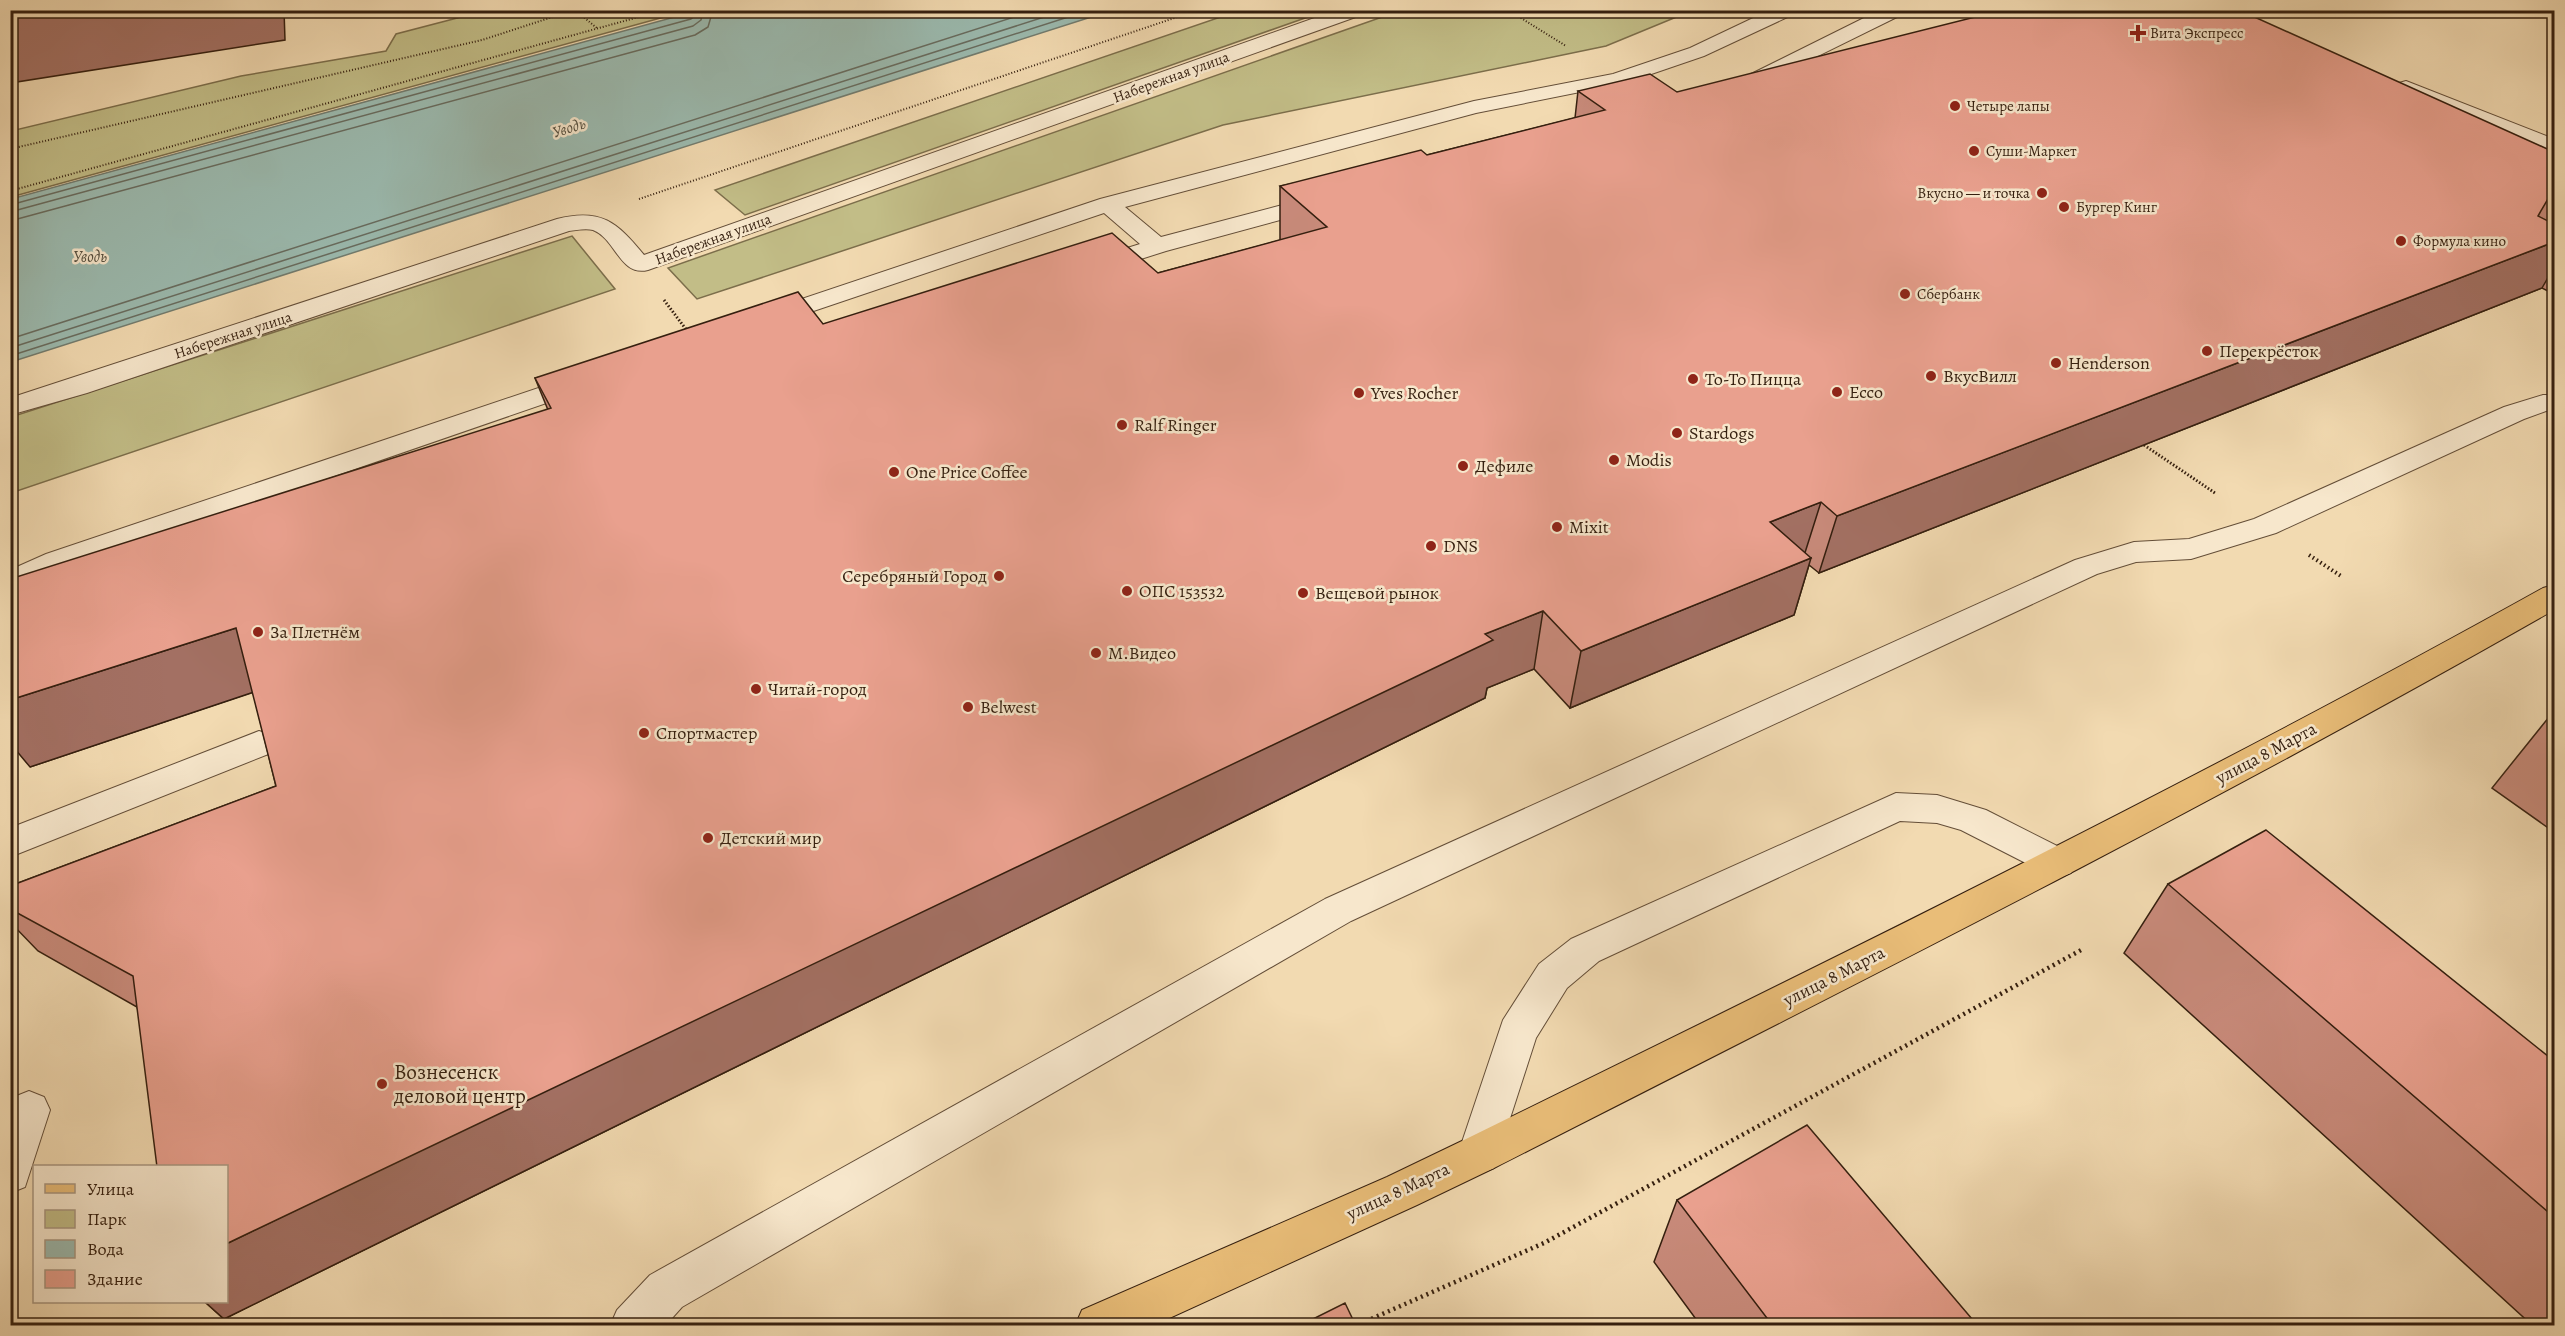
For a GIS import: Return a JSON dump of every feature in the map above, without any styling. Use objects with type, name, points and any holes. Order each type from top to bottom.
[{"type":"main road","name":"улица 8 Марта","points":[[1098,1326],[1402,1191],[1479,1154],[2058,862],[2290,741],[2554,596]]},
{"type":"street","name":"Набережная улица","points":[[10,407],[78,387],[565,224],[592,221],[606,225],[639,265],[1358,10]]},
{"type":"street","points":[[695,342],[1108,204],[1474,107],[1618,79],[1697,52],[1787,10]]},
{"type":"street","points":[[1721,92],[1764,75],[1896,10]]},
{"type":"street","points":[[1764,75],[1838,61]]},
{"type":"street","points":[[2554,147],[2391,87],[2554,161]]},
{"type":"street","points":[[1066,274],[1157,246],[1350,194]]},
{"type":"street","points":[[1108,204],[1157,246]]},
{"type":"street","points":[[10,582],[69,557],[606,373]]},
{"type":"street","points":[[633,1326],[666,1290],[1338,910],[2086,567],[2134,552],[2191,549],[2265,526],[2514,412],[2543,403],[2554,403]]},
{"type":"street","points":[[10,843],[259,744]]},
{"type":"street","points":[[1479,1154],[1516,1032],[1553,976],[1585,950],[1896,807],[1937,809],[1973,820],[2058,862]]},
{"type":"street","points":[[10,1173],[29,1110]]},
{"type":"path","points":[[10,149],[482,40],[574,10],[598,29]]},
{"type":"path","points":[[10,191],[664,10]]},
{"type":"path","points":[[565,224],[1198,10]]},
{"type":"path","points":[[639,265],[695,342]]},
{"type":"path","points":[[1355,1326],[1544,1243],[2083,949]]},
{"type":"green space","points":[[1402,10],[1691,11],[1606,46],[1223,125],[697,299],[668,268]]},
{"type":"green space","points":[[484,11],[686,11],[11,197],[11,131],[241,76],[386,51],[396,34]]},
{"type":"green space","points":[[1238,11],[1325,11],[745,215],[715,190]]},
{"type":"green space","points":[[572,236],[615,289],[11,493],[11,417]]},
{"type":"water","name":"Уводь","points":[[700,10],[1110,11],[11,362],[11,199]]},
{"type":"building","name":"Серебряный Город","points":[[2003,10],[2239,10],[2554,152],[2554,195],[2549,197],[2538,216],[2554,224],[2554,242],[1837,516],[1821,502],[1770,522],[1811,558],[1581,651],[1543,611],[1485,634],[1493,640],[228,1243],[228,1165],[157,1165],[133,976],[10,909],[10,886],[276,786],[236,628],[10,700],[10,579],[551,408],[535,378],[798,292],[823,324],[1112,233],[1158,273],[1327,227],[1280,186],[1421,150],[1427,155],[1605,110],[1578,91],[1650,74],[1677,92]]},
{"type":"building","points":[[2266,830],[2554,1061],[2554,1217],[2168,884]]},
{"type":"building","points":[[1807,1125],[1978,1326],[1773,1326],[1677,1200]]},
{"type":"building","points":[[1345,1303],[1356,1326],[1299,1326]]},
{"type":"place","name":"Вита Экспресс","points":[[2138,33]]},
{"type":"place","name":"Четыре лапы","points":[[1955,106]]},
{"type":"place","name":"Суши-Маркет","points":[[1974,151]]},
{"type":"place","name":"Вкусно — и точка","points":[[2042,193]]},
{"type":"place","name":"Бургер Кинг","points":[[2064,207]]},
{"type":"place","name":"Формула кино","points":[[2401,241]]},
{"type":"place","name":"Сбербанк","points":[[1905,294]]},
{"type":"place","name":"Перекрёсток","points":[[2207,351]]},
{"type":"place","name":"Henderson","points":[[2056,363]]},
{"type":"place","name":"ВкусВилл","points":[[1931,376]]},
{"type":"place","name":"То-То Пицца","points":[[1693,379]]},
{"type":"place","name":"Ecco","points":[[1837,392]]},
{"type":"place","name":"Yves Rocher","points":[[1359,393]]},
{"type":"place","name":"Ralf Ringer","points":[[1122,425]]},
{"type":"place","name":"Stardogs","points":[[1677,433]]},
{"type":"place","name":"Modis","points":[[1614,460]]},
{"type":"place","name":"Дефиле","points":[[1463,466]]},
{"type":"place","name":"One Price Coffee","points":[[894,472]]},
{"type":"place","name":"Mixit","points":[[1557,527]]},
{"type":"place","name":"DNS","points":[[1431,546]]},
{"type":"place","name":"Серебряный Город","points":[[999,576]]},
{"type":"place","name":"ОПС 153532","points":[[1127,591]]},
{"type":"place","name":"Вещевой рынок","points":[[1303,593]]},
{"type":"place","name":"За Плетнём","points":[[258,632]]},
{"type":"place","name":"М.Видео","points":[[1096,653]]},
{"type":"place","name":"Читай-город","points":[[756,689]]},
{"type":"place","name":"Belwest","points":[[968,707]]},
{"type":"place","name":"Спортмастер","points":[[644,733]]},
{"type":"place","name":"Детский мир","points":[[708,838]]},
{"type":"place","name":"Вознесенск деловой центр","points":[[382,1084]]}]
